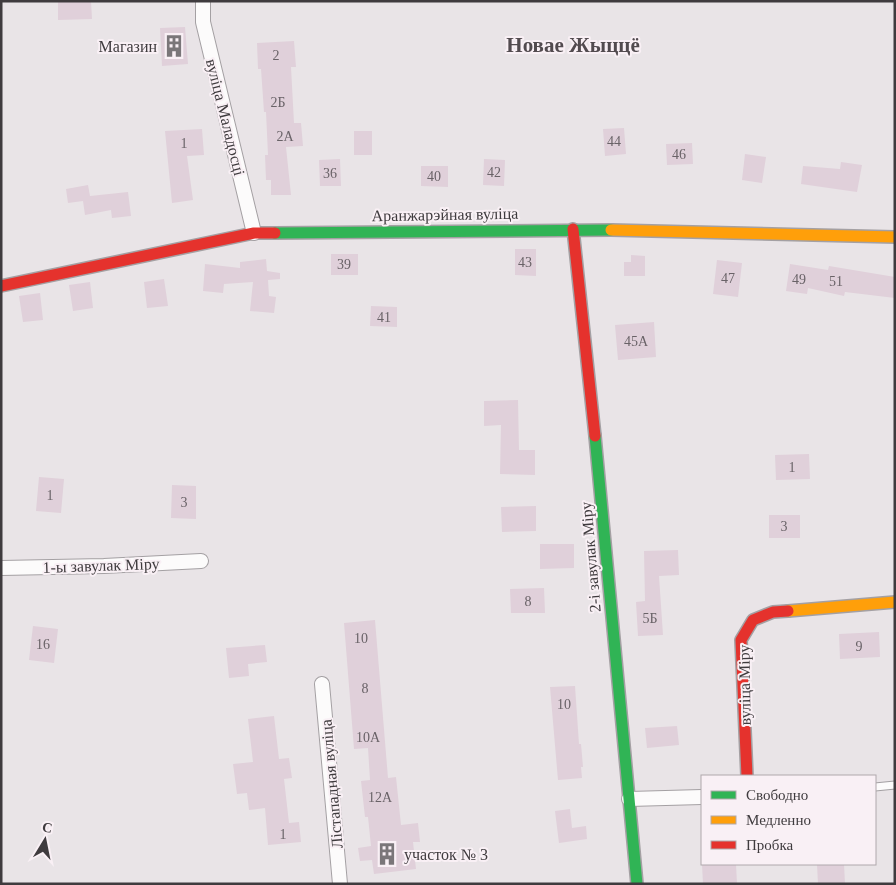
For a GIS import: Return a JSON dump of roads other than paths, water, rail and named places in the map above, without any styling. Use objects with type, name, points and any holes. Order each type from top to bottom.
[{"type":"street","name":"вуліца Маладосці","points":[[203,1],[203,22],[254,233]]},
{"type":"street","name":"Аранжарэйная вуліца","points":[[1,286],[254,233],[573,229],[895,238]]},
{"type":"street","name":"2-і завулак Міру","points":[[573,229],[601,496],[637,884]]},
{"type":"street","name":"1-ы завулак Міру","points":[[1,568],[104,566],[201,561]]},
{"type":"street","name":"вуліца Міру","points":[[747,775],[741,640],[753,620],[772,612],[895,602]]},
{"type":"street","name":"Лістападная вуліца","points":[[322,684],[340,884]]},
{"type":"street","points":[[629,799],[701,797]]},
{"type":"lane","points":[[876,787],[895,785]]},
{"type":"place","name":"Магазин","points":[[174,46]]},
{"type":"place","name":"участок № 3","points":[[387,854]]},
{"type":"district","name":"Новае Жыццё","points":[[573,45]]}]
